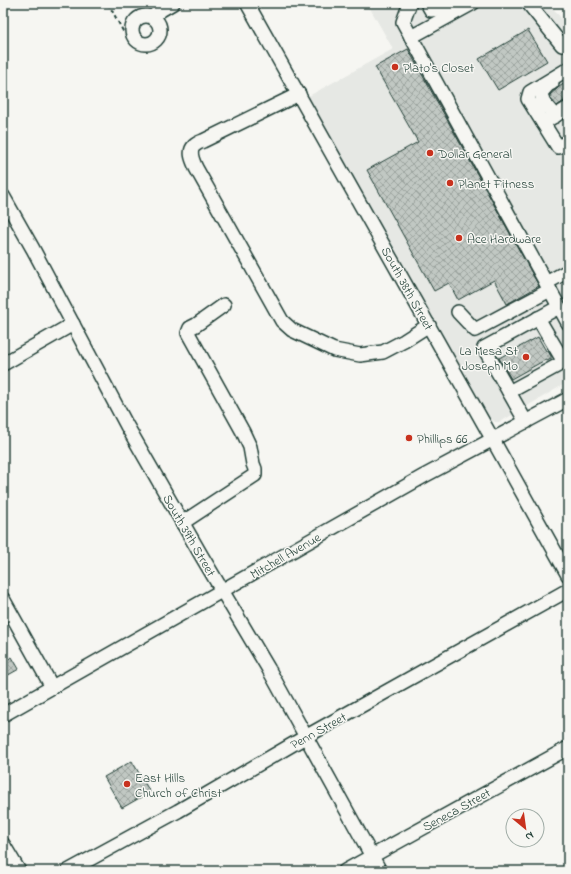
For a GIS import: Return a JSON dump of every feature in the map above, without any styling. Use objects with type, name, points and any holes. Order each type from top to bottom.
[{"type":"street","points":[[152,17],[173,3]]},
{"type":"street","name":"South 38th Street","points":[[247,3],[494,440],[568,575]]},
{"type":"street","points":[[410,3],[403,22],[568,323]]},
{"type":"street","points":[[427,3],[431,10],[447,5]]},
{"type":"street","points":[[411,37],[473,3]]},
{"type":"street","points":[[528,3],[562,45],[568,41]]},
{"type":"street","points":[[146,16],[152,17],[158,22],[161,28],[160,36],[156,42],[149,45],[142,44],[135,40],[132,34],[132,27],[135,21],[146,16]]},
{"type":"street","points":[[568,69],[530,92],[528,99],[558,147],[568,142]]},
{"type":"street","points":[[555,116],[543,102],[541,93],[548,85],[568,74]]},
{"type":"street","points":[[299,94],[203,141],[194,146],[191,150],[196,168],[282,321],[292,330],[334,350],[360,355],[383,352],[429,325]]},
{"type":"street","points":[[543,123],[568,108]]},
{"type":"street","name":"South 39th Street","points":[[3,198],[33,249],[127,426],[307,736],[380,871]]},
{"type":"street","points":[[458,312],[475,330],[548,287],[568,271]]},
{"type":"street","points":[[182,523],[255,474],[250,447],[243,432],[188,333],[190,328],[224,305]]},
{"type":"street","points":[[526,422],[484,348],[559,307]]},
{"type":"street","points":[[509,392],[564,362],[538,318]]},
{"type":"street","points":[[3,364],[73,324]]},
{"type":"street","name":"Mitchell Avenue","points":[[3,715],[424,476],[494,440],[568,399]]},
{"type":"street","name":"Penn Street","points":[[68,871],[178,811],[307,736],[568,590]]},
{"type":"street","points":[[3,599],[52,687]]},
{"type":"street","name":"Seneca Street","points":[[345,871],[568,748]]},
{"type":"street","points":[[3,844],[19,871]]},
{"type":"path","points":[[108,3],[123,31],[132,34]]},
{"type":"shaded area","points":[[367,3],[549,3],[568,27],[568,382],[499,422],[495,422],[489,418],[482,407],[307,97],[393,49]]},
{"type":"building","points":[[528,30],[547,61],[498,90],[479,59]]},
{"type":"building","points":[[408,49],[539,286],[507,304],[494,280],[458,300],[449,283],[434,291],[367,170],[418,142],[375,67]]},
{"type":"building","points":[[568,81],[568,100],[557,106],[550,98],[550,95]]},
{"type":"building","name":"La Mesa St Joseph Mo","points":[[538,337],[546,351],[548,351],[551,356],[551,359],[547,361],[545,360],[511,379],[499,358]]},
{"type":"building","points":[[12,657],[19,669],[3,678],[3,662]]},
{"type":"building","name":"East Hills Church of Christ","points":[[132,761],[150,792],[122,808],[104,777]]},
{"type":"place","name":"Plato's Closet","points":[[395,67]]},
{"type":"place","name":"Dollar General","points":[[430,153]]},
{"type":"place","name":"Planet Fitness","points":[[450,183]]},
{"type":"place","name":"Ace Hardware","points":[[459,238]]},
{"type":"place","name":"La Mesa St Joseph Mo","points":[[526,357]]},
{"type":"place","name":"Phillips 66","points":[[409,438]]},
{"type":"place","name":"East Hills Church of Christ","points":[[127,784]]}]
